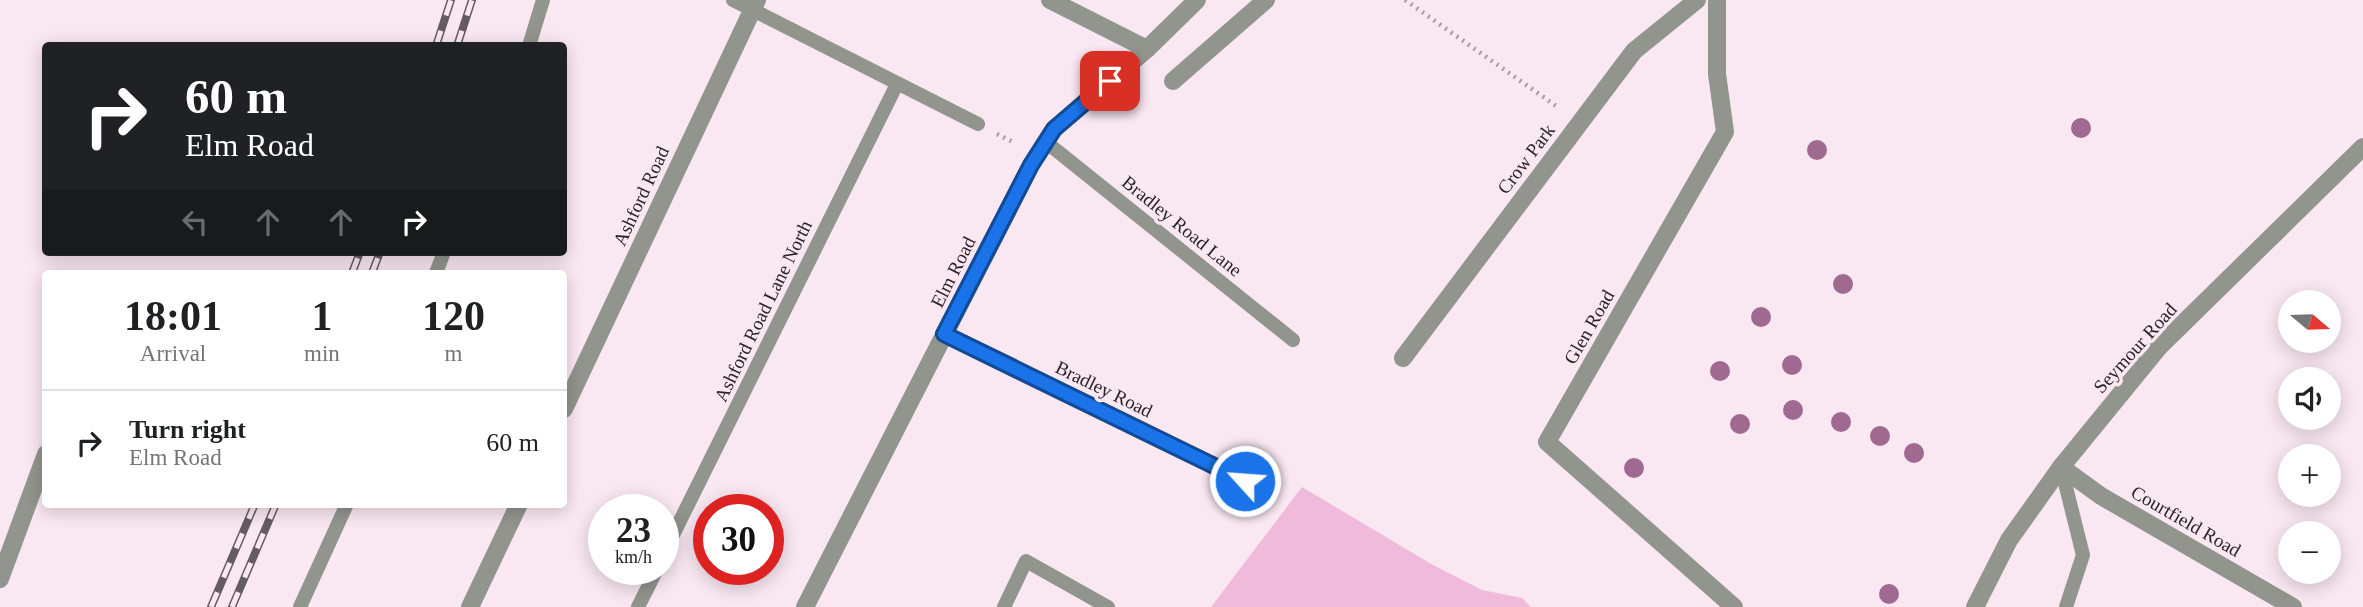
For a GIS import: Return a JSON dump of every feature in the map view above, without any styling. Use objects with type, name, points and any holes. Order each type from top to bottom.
[{"type":"street","points":[[1050,0],[1147,49]]},
{"type":"street","name":"Elm Road","points":[[804,607],[944,334],[1054,129],[1147,49],[1197,0]]},
{"type":"street","points":[[1173,81],[1266,0]]},
{"type":"street","name":"Crow Park","points":[[1403,358],[1634,51],[1697,0]]},
{"type":"street","name":"Glen Road","points":[[1717,0],[1717,74],[1725,132],[1548,442],[1734,607]]},
{"type":"street","name":"Ashford Road","points":[[567,403],[755,5]]},
{"type":"street","name":"Seymour Road","points":[[1975,607],[2009,540],[2061,467],[2159,347],[2363,147]]},
{"type":"street","name":"Bradley Road","points":[[944,334],[1245,481]]},
{"type":"street","points":[[0,579],[42,465]]},
{"type":"street","name":"Courtfield Road","points":[[2061,467],[2101,496],[2286,605]]},
{"type":"street","points":[[470,607],[517,508]]},
{"type":"lane","points":[[531,42],[543,0]]},
{"type":"lane","points":[[733,0],[755,5],[897,84],[978,124]]},
{"type":"lane","name":"Ashford Road Lane North","points":[[679,523],[897,84]]},
{"type":"lane","name":"Bradley Road Lane","points":[[1042,148],[1293,340]]},
{"type":"lane","points":[[2061,467],[2083,555],[2066,607]]},
{"type":"lane","points":[[300,607],[345,508]]},
{"type":"lane","points":[[1004,607],[1026,561],[1108,607]]},
{"type":"lane","points":[[638,607],[649,585]]},
{"type":"path","points":[[1405,0],[1580,123]]},
{"type":"path","points":[[978,124],[1042,148]]},
{"type":"shaded area","points":[[1302,487],[1433,565],[1482,590],[1522,598],[1531,607],[1211,607]]},
{"type":"railway","points":[[437,42],[451,0]]},
{"type":"railway","points":[[458,42],[472,0]]},
{"type":"railway","points":[[353,270],[358,256]]},
{"type":"railway","points":[[373,270],[378,256]]},
{"type":"railway","points":[[211,607],[253,508]]},
{"type":"railway","points":[[232,607],[274,508]]},
{"type":"route","points":[[1110,81],[1054,129],[1031,165],[944,334],[1245,481]]}]
